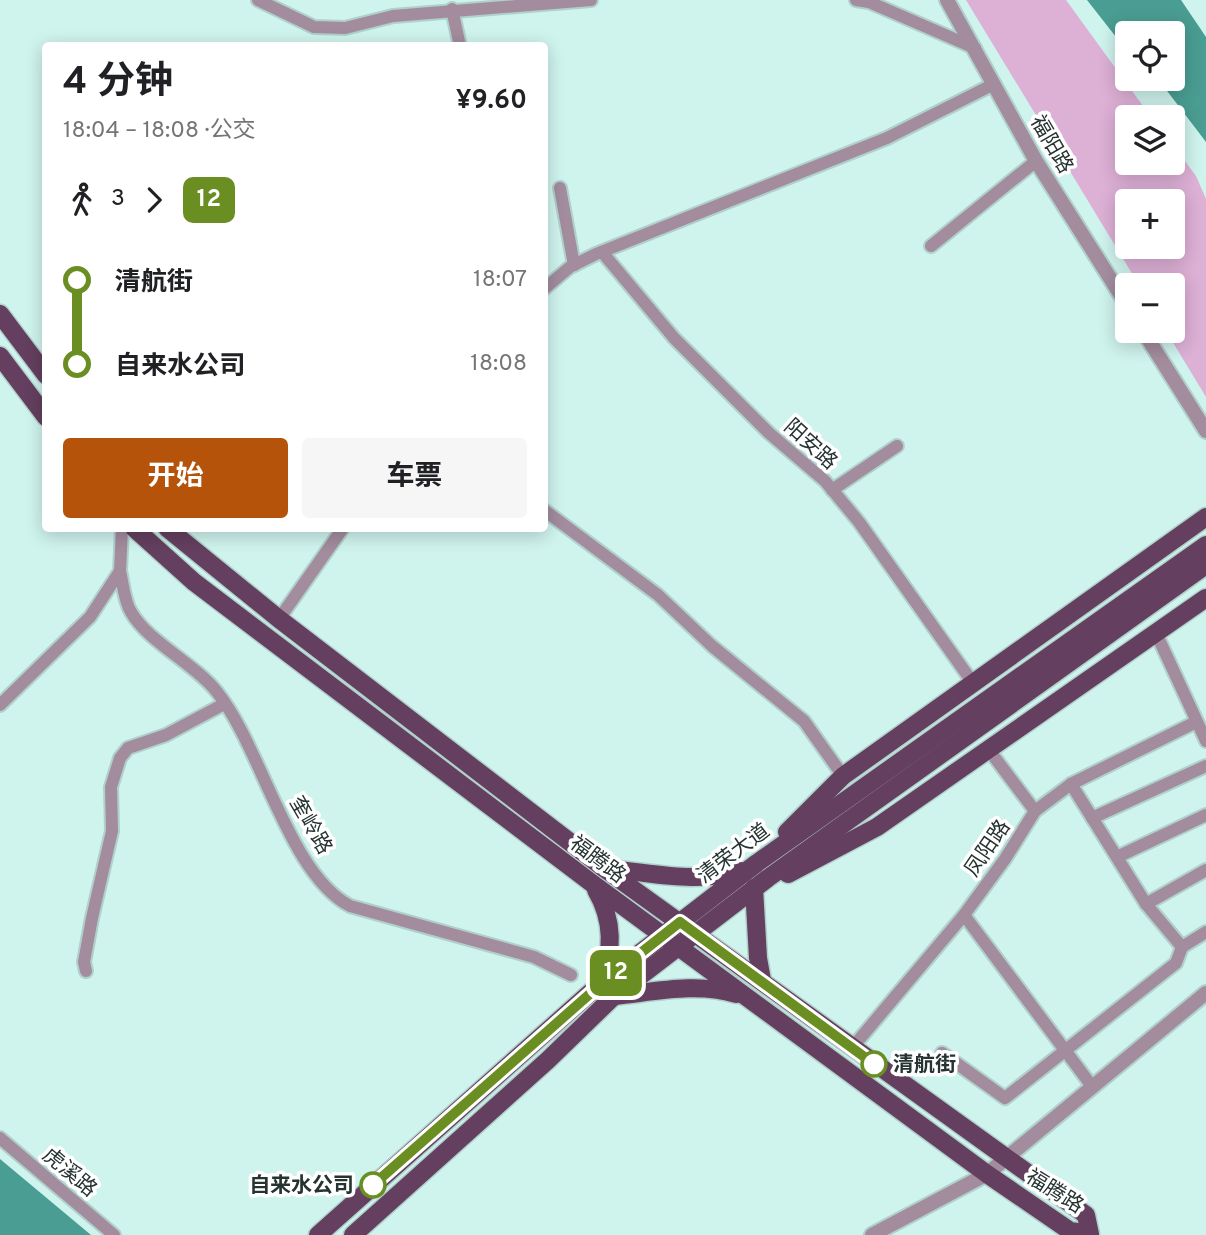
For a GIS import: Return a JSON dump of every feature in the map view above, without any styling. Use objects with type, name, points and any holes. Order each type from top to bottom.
[{"type":"main road","points":[[0,314],[42,370]]},
{"type":"main road","points":[[0,356],[42,412]]},
{"type":"main road","points":[[604,869],[720,877],[757,863],[843,776],[1206,517]]},
{"type":"main road","name":"福腾路","points":[[138,532],[194,582],[747,998],[987,1174],[1070,1231],[1090,1234],[1086,1215],[604,869],[279,620],[172,532]]},
{"type":"main road","name":"清荣大道","points":[[353,1235],[548,1060],[607,990],[678,947],[761,883],[852,806],[1206,545]]},
{"type":"main road","name":"清荣大道","points":[[318,1235],[607,990],[663,936],[757,863],[852,806],[1206,565]]},
{"type":"main road","points":[[762,980],[758,958],[761,883],[784,876],[877,827],[1206,598]]},
{"type":"main road","points":[[593,884],[606,908],[611,937],[607,990],[720,989],[747,998]]},
{"type":"street","points":[[258,0],[314,27],[345,28],[393,16],[452,9],[591,0]]},
{"type":"street","points":[[856,0],[869,2],[975,48]]},
{"type":"street","name":"福阳路","points":[[947,0],[1036,161],[1115,287]]},
{"type":"street","points":[[452,9],[459,42]]},
{"type":"street","points":[[548,286],[574,265],[602,251],[887,138],[995,84]]},
{"type":"street","points":[[931,246],[1036,161]]},
{"type":"street","points":[[560,188],[574,265]]},
{"type":"street","name":"阳安路","points":[[602,251],[674,338],[769,433],[832,490],[859,522],[973,683]]},
{"type":"street","points":[[1151,343],[1206,431]]},
{"type":"street","points":[[832,490],[897,446]]},
{"type":"street","points":[[548,513],[658,595],[712,646],[804,721],[843,776]]},
{"type":"street","points":[[0,705],[90,617],[120,571],[122,532]]},
{"type":"street","points":[[279,620],[340,532]]},
{"type":"street","name":"奎岭路","points":[[120,571],[130,611],[216,691],[243,733],[293,840],[339,900],[351,906],[534,957],[571,975]]},
{"type":"street","points":[[1156,633],[1206,741]]},
{"type":"street","points":[[86,971],[84,962],[92,918],[112,831],[111,787],[120,758],[128,748],[166,735],[224,704]]},
{"type":"street","name":"凤阳路","points":[[852,1048],[964,915],[1005,859],[1035,811],[1071,784],[1196,722]]},
{"type":"street","points":[[989,750],[1035,811]]},
{"type":"street","points":[[1092,818],[1206,766]]},
{"type":"street","points":[[1071,784],[1146,904],[1182,947]]},
{"type":"street","points":[[1117,857],[1206,815]]},
{"type":"street","points":[[1146,904],[1206,870]]},
{"type":"street","points":[[964,915],[1091,1085]]},
{"type":"street","points":[[942,1053],[1005,1098],[1176,963],[1182,947],[1206,932]]},
{"type":"street","points":[[872,1235],[987,1174],[1091,1085],[1206,993]]},
{"type":"street","name":"虎溪路","points":[[0,1138],[114,1235]]},
{"type":"shaded area","points":[[966,0],[1066,0],[1115,67],[1115,91],[1132,91],[1142,105],[1115,105],[1115,175],[1185,175],[1185,161],[1196,176],[1206,199],[1206,397],[1173,343],[1185,343],[1185,273],[1132,273],[1123,259],[1185,259],[1185,189],[1115,189],[1115,245]]},
{"type":"shaded area","points":[[1087,0],[1181,0],[1206,37],[1206,142],[1185,114],[1185,105],[1178,105],[1167,91],[1185,91],[1185,21],[1115,21],[1115,36]]},
{"type":"shaded area","points":[[0,1159],[91,1235],[0,1235]]},
{"type":"bus line","name":"12","points":[[373,1185],[600,985],[680,922],[874,1064]]},
{"type":"place","name":"清航街","points":[[874,1064]]},
{"type":"place","name":"自来水公司","points":[[373,1185]]}]
